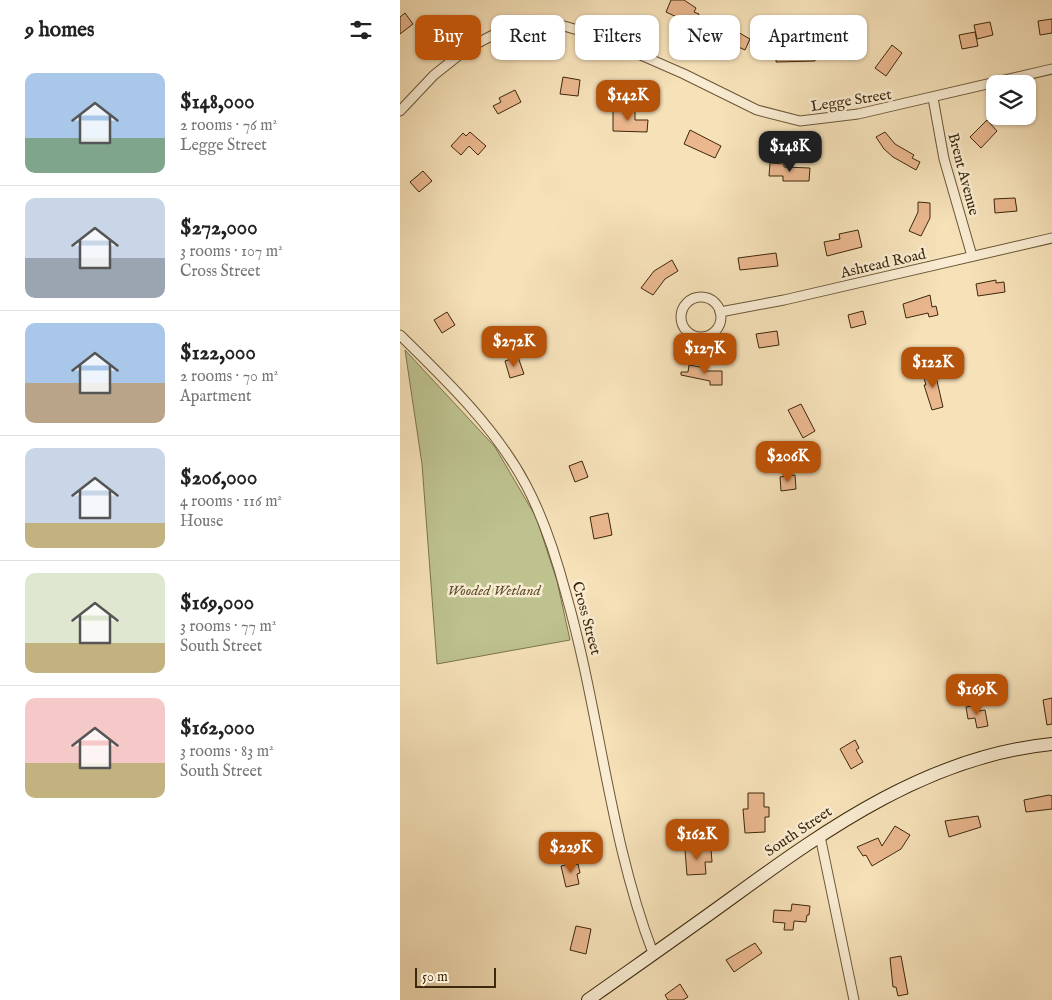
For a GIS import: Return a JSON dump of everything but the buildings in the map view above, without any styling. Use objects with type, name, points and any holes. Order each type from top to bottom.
[{"type":"street","name":"Legge Street","points":[[400,111],[434,76],[468,48],[495,34],[536,24],[564,26],[595,35],[684,74],[757,110],[790,120],[809,121],[843,117],[1052,70]]},
{"type":"street","name":"Brent Avenue","points":[[932,98],[944,159],[972,256]]},
{"type":"street","name":"Ashtead Road","points":[[720,312],[784,300],[1052,238]]},
{"type":"street","points":[[699,298],[714,302],[720,312],[718,328],[706,336],[690,334],[682,321],[682,312],[686,305],[699,298]]},
{"type":"street","name":"Cross Street","points":[[400,335],[441,376],[495,437],[518,472],[543,522],[577,631],[627,876],[653,953]]},
{"type":"street","name":"South Street","points":[[588,1000],[779,862],[878,800],[929,776],[995,755],[1052,744]]},
{"type":"street","points":[[820,836],[854,1000]]},
{"type":"green space","name":"Wooded Wetland","points":[[405,350],[495,447],[536,517],[557,581],[570,640],[437,664],[422,464]]}]
